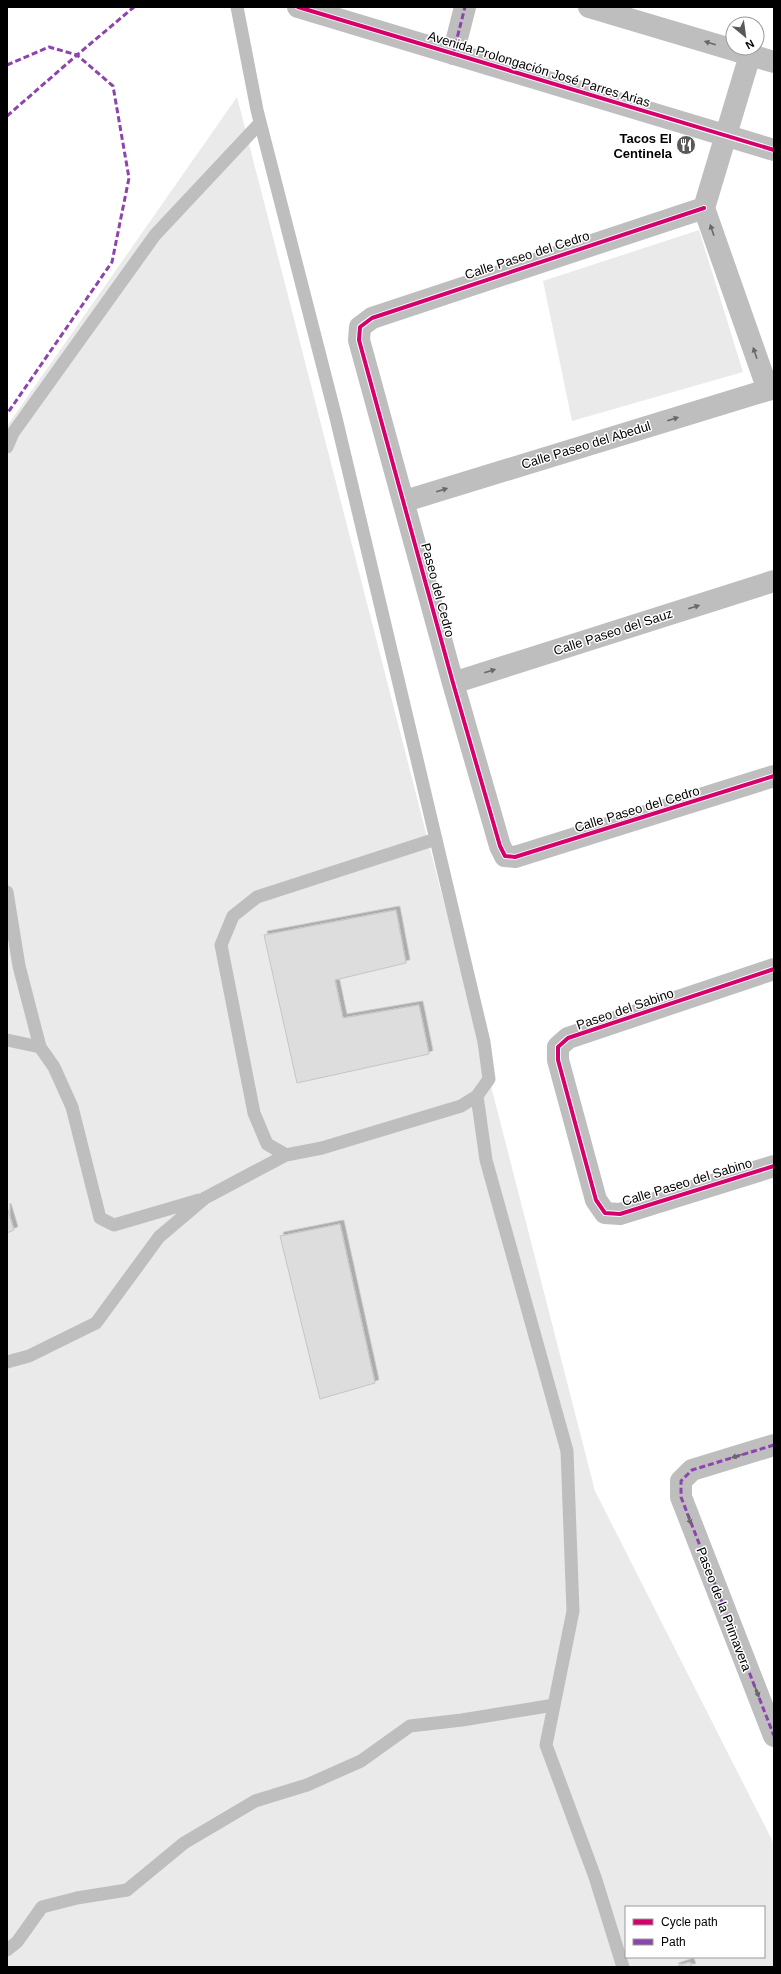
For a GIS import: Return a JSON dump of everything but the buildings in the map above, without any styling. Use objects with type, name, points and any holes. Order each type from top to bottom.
[{"type":"street","name":"Avenida Prolongación José Parres Arias","points":[[298,7],[774,150]]},
{"type":"street","points":[[453,54],[465,7]]},
{"type":"street","points":[[589,7],[618,11],[725,47]]},
{"type":"street","points":[[750,56],[704,208],[771,389]]},
{"type":"street","points":[[753,56],[774,62]]},
{"type":"street","name":"Calle Paseo del Cedro","points":[[360,327],[372,318],[704,208]]},
{"type":"street","name":"Paseo del Cedro","points":[[360,327],[360,340],[405,501],[453,683],[500,846],[505,856]]},
{"type":"street","name":"Calle Paseo del Abedul","points":[[405,501],[771,389]]},
{"type":"street","name":"Calle Paseo del Sauz","points":[[453,683],[774,581]]},
{"type":"street","name":"Calle Paseo del Cedro","points":[[505,856],[515,857],[774,776]]},
{"type":"street","name":"Paseo del Sabino","points":[[605,1213],[596,1200],[558,1060],[558,1047],[568,1038],[774,969]]},
{"type":"street","name":"Calle Paseo del Sabino","points":[[605,1213],[620,1214],[774,1166]]},
{"type":"street","name":"Paseo de la Primavera","points":[[774,1445],[692,1470],[681,1481],[681,1497],[774,1736]]},
{"type":"lane","points":[[7,892],[19,966],[40,1047],[54,1067],[72,1107],[100,1218],[114,1225],[204,1198],[286,1155],[322,1148],[461,1106],[477,1096],[489,1080],[484,1042],[336,418],[260,123],[237,7]]},
{"type":"lane","points":[[7,447],[13,433],[156,235],[260,123]]},
{"type":"lane","points":[[286,1155],[267,1144],[254,1113],[221,945],[233,916],[257,897],[436,839]]},
{"type":"lane","points":[[7,1040],[40,1047]]},
{"type":"lane","points":[[477,1096],[486,1160],[567,1451],[573,1611],[546,1745],[596,1877],[623,1967]]},
{"type":"lane","points":[[7,1362],[29,1356],[96,1323],[159,1237],[204,1198]]},
{"type":"lane","points":[[7,1950],[17,1942],[42,1907],[77,1898],[128,1890],[184,1843],[255,1801],[307,1785],[362,1761],[410,1726],[462,1720],[554,1705]]},
{"type":"shaded area","points":[[237,97],[595,1491],[774,1844],[774,1967],[7,1967],[7,426]]},
{"type":"shaded area","points":[[699,230],[743,372],[572,421],[543,281]]},
{"type":"marked path","points":[[7,116],[134,7]]},
{"type":"marked path","points":[[453,54],[465,7]]},
{"type":"marked path","points":[[7,65],[49,47],[77,55],[113,86],[129,178],[112,262],[7,414]]},
{"type":"marked path","points":[[774,1445],[692,1470],[681,1481],[681,1497],[774,1736]]},
{"type":"cycle path","points":[[298,7],[774,150]]},
{"type":"cycle path","points":[[704,208],[372,318],[360,327],[359,340],[453,683],[500,846],[505,856],[515,857],[774,776]]},
{"type":"cycle path","points":[[774,969],[568,1038],[558,1047],[558,1060],[596,1200],[605,1213],[620,1214],[774,1166]]},
{"type":"place","name":"Tacos El Centinela","points":[[686,145]]}]
